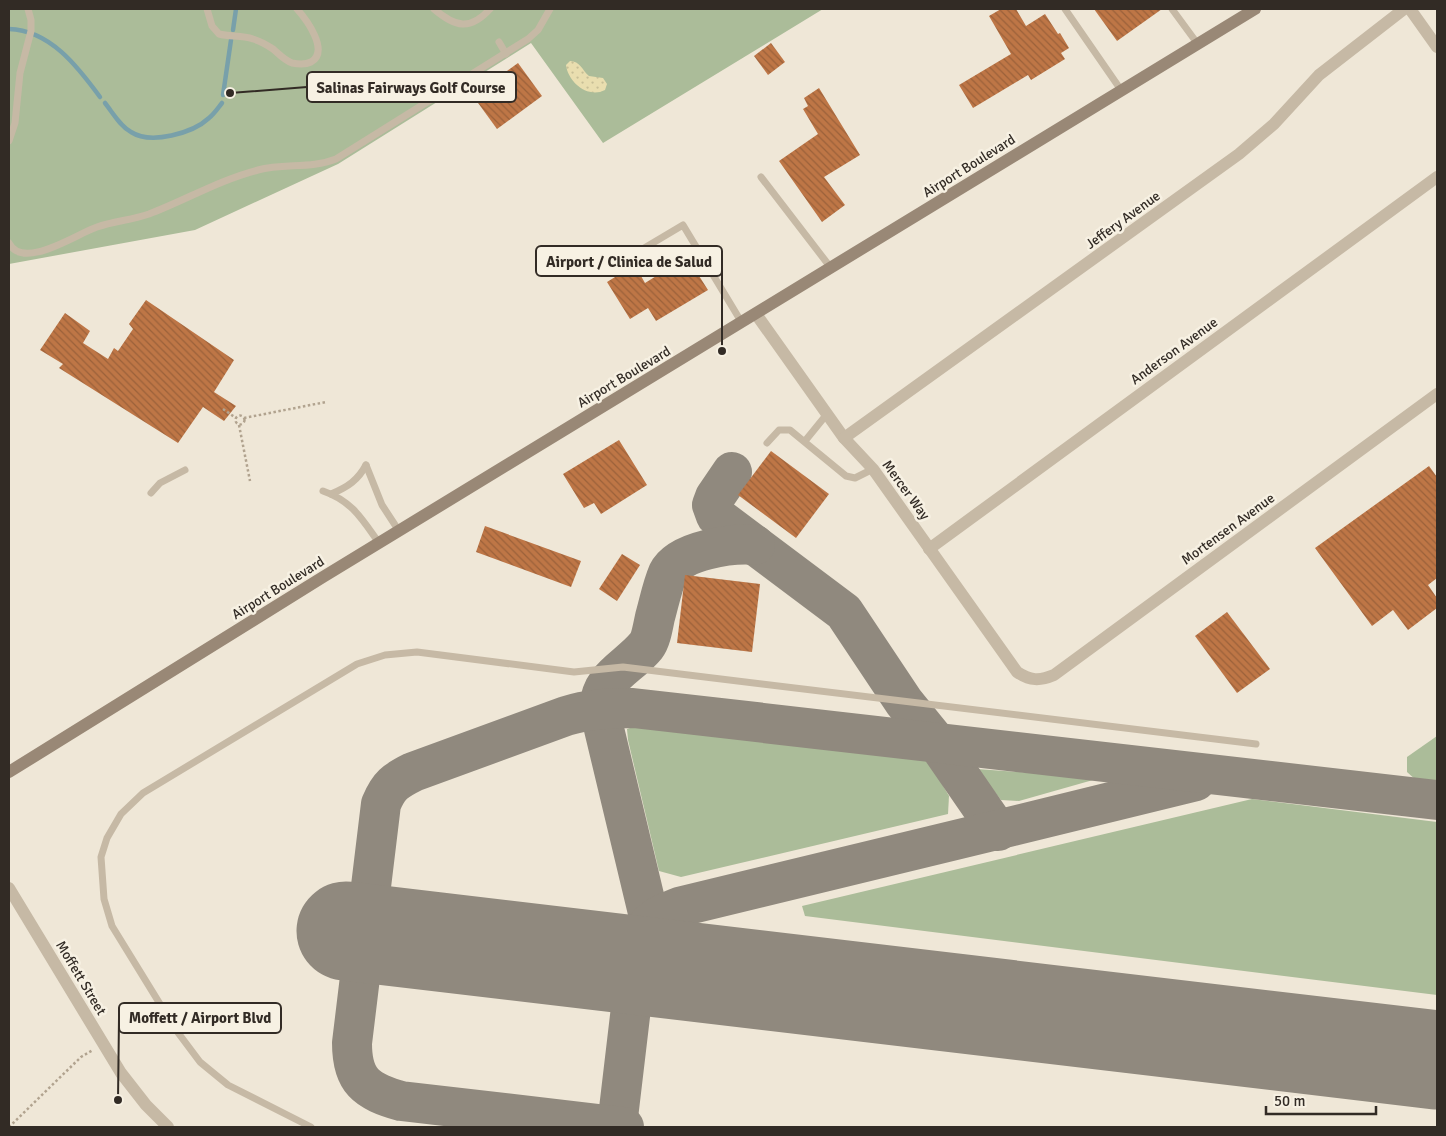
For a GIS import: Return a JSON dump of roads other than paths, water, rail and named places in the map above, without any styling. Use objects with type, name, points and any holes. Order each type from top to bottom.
[{"type":"main road","name":"Airport Boulevard","points":[[9,772],[1246,12],[1256,9]]},
{"type":"street","name":"Jeffery Avenue","points":[[844,438],[1240,154],[1274,124],[1319,75],[1404,9]]},
{"type":"street","points":[[1410,9],[1437,47]]},
{"type":"street","name":"Anderson Avenue","points":[[929,549],[1437,177]]},
{"type":"street","name":"Mercer Way","points":[[756,314],[844,438],[873,469],[1017,672],[1034,680]]},
{"type":"street","name":"Mortensen Avenue","points":[[1034,680],[1054,675],[1437,394]]},
{"type":"street","name":"Moffett Street","points":[[9,888],[121,1073],[146,1105],[168,1127]]},
{"type":"lane","points":[[9,142],[15,123],[20,73],[31,33],[31,20],[28,9]]},
{"type":"lane","points":[[207,9],[212,26],[219,34],[244,36],[266,45],[285,60],[292,63],[312,62],[317,55],[317,43],[312,30],[297,9]]},
{"type":"lane","points":[[434,9],[454,22],[468,24],[478,20],[490,9]]},
{"type":"lane","points":[[9,243],[20,254],[32,254],[93,228],[149,214],[217,183],[244,174],[272,166],[312,165],[336,159],[506,54],[533,35],[550,9]]},
{"type":"lane","points":[[1065,9],[1121,90]]},
{"type":"lane","points":[[1172,9],[1197,43]]},
{"type":"lane","points":[[499,42],[506,54]]},
{"type":"lane","points":[[761,177],[831,268]]},
{"type":"lane","points":[[604,272],[683,225],[742,323]]},
{"type":"lane","points":[[805,441],[827,414]]},
{"type":"lane","points":[[767,443],[774,434],[784,429],[790,430],[846,476],[851,478],[858,477],[873,469]]},
{"type":"lane","points":[[331,494],[352,483],[360,476],[366,464],[382,505],[400,531]]},
{"type":"lane","points":[[151,493],[160,482],[185,470]]},
{"type":"lane","points":[[323,491],[348,504],[361,517],[379,544]]},
{"type":"lane","points":[[311,1127],[228,1085],[200,1062],[176,1030],[112,926],[104,899],[101,857],[107,838],[122,814],[143,793],[357,664],[384,655],[417,652],[574,672],[623,667],[1256,744]]},
{"type":"waterway","points":[[233,30],[236,9]]},
{"type":"waterway","points":[[9,29],[24,31],[50,43],[62,52],[100,97]]},
{"type":"waterway","points":[[223,95],[231,40]]},
{"type":"waterway","points":[[105,103],[127,129],[139,136],[149,137],[172,136],[193,128],[211,116],[222,103]]},
{"type":"place","name":"Salinas Fairways Golf Course","points":[[230,93]]},
{"type":"place","name":"Airport / Clinica de Salud","points":[[722,351]]},
{"type":"place","name":"Moffett / Airport Blvd","points":[[118,1100]]}]
